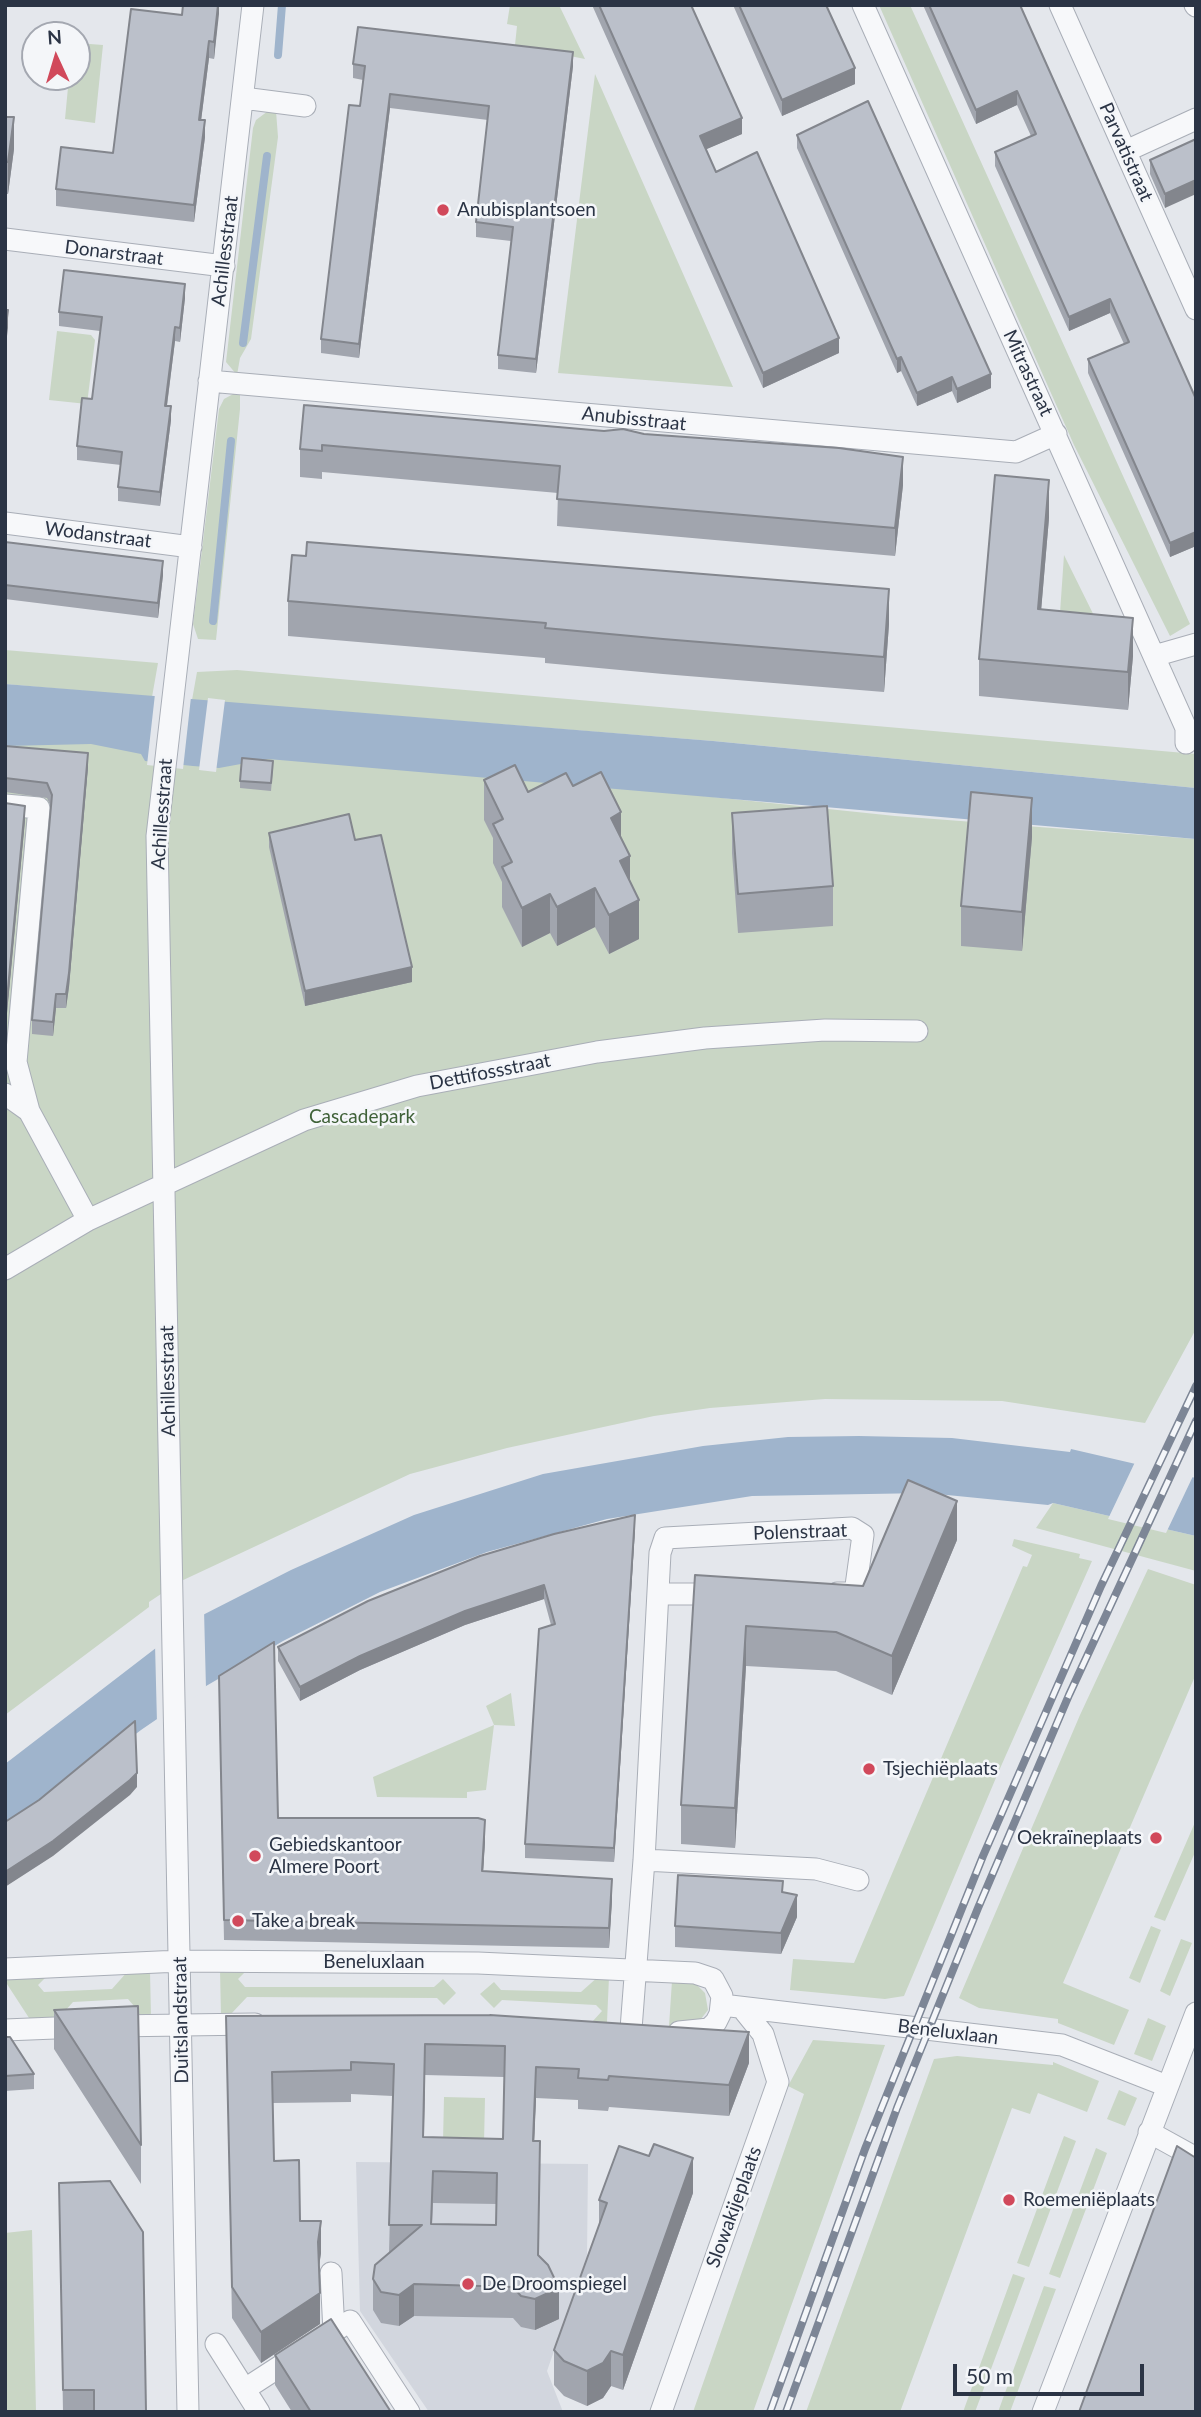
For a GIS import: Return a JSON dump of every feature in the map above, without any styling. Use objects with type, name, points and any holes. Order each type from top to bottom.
[{"type":"street","name":"Achillesstraat","points":[[173,1628],[157,836],[253,5]]},
{"type":"street","name":"Mitrastraat","points":[[863,5],[952,210],[1056,434],[1154,656],[1185,728],[1186,743]]},
{"type":"street","name":"Parvatistraat","points":[[1060,5],[1194,302]]},
{"type":"street","points":[[243,98],[305,106]]},
{"type":"street","points":[[1126,151],[1196,119]]},
{"type":"street","name":"Donarstraat","points":[[5,239],[224,266]]},
{"type":"street","name":"Anubisstraat","points":[[209,381],[1016,452],[1056,434]]},
{"type":"street","name":"Wodanstraat","points":[[5,523],[191,547]]},
{"type":"street","points":[[1154,656],[1196,644]]},
{"type":"street","points":[[5,805],[38,808],[11,1055],[30,1111],[88,1220]]},
{"type":"street","name":"Dettifossstraat","points":[[5,1269],[88,1220],[304,1120],[417,1086],[597,1052],[705,1038],[825,1030],[917,1031]]},
{"type":"street","points":[[5,1094],[30,1111]]},
{"type":"street","name":"Polenstraat","points":[[631,2029],[644,1860],[660,1594],[660,1553],[665,1538],[852,1528],[863,1535],[855,1593],[814,1593]]},
{"type":"street","points":[[660,1594],[744,1594]]},
{"type":"street","name":"Duitslandstraat","points":[[173,1628],[188,2412]]},
{"type":"street","points":[[644,1860],[816,1869],[858,1880]]},
{"type":"street","name":"Beneluxlaan","points":[[5,1969],[180,1961],[478,1962],[695,1973],[713,1979],[732,2007],[1062,2045],[1167,2086]]},
{"type":"street","points":[[604,2029],[690,2033],[709,2029],[720,2014],[732,2007]]},
{"type":"street","name":"Slowakijeplaats","points":[[661,2412],[778,2082],[763,2034],[732,2007]]},
{"type":"street","points":[[1043,2412],[1196,2013]]},
{"type":"street","points":[[5,2029],[277,2024]]},
{"type":"street","points":[[1149,2132],[1196,2158]]},
{"type":"street","points":[[331,2273],[334,2332]]},
{"type":"street","points":[[245,2389],[350,2321],[409,2412]]},
{"type":"street","points":[[216,2344],[259,2412]]},
{"type":"shaded area","name":"De Droomspiegel","points":[[356,2162],[588,2164],[587,2256],[547,2371],[563,2412],[429,2412],[360,2311]]},
{"type":"green space","points":[[510,5],[559,5],[585,59],[515,45],[517,26],[507,24]]},
{"type":"green space","points":[[879,5],[910,5],[1190,624],[1170,636],[1074,445]]},
{"type":"green space","points":[[91,44],[103,45],[95,123],[65,119],[68,91],[91,91]]},
{"type":"green space","points":[[595,74],[733,387],[558,373]]},
{"type":"green space","points":[[268,111],[276,111],[278,137],[251,339],[240,358],[237,375],[226,362],[253,128],[256,120]]},
{"type":"green space","points":[[57,331],[91,335],[95,340],[87,404],[49,400]]},
{"type":"green space","points":[[235,393],[240,394],[240,409],[216,640],[198,639],[193,624],[219,409],[224,399]]},
{"type":"green space","points":[[1064,555],[1109,646],[1058,642]]},
{"type":"green space","points":[[5,650],[158,663],[152,697],[5,684]]},
{"type":"green space","points":[[237,670],[1196,754],[1196,788],[713,741],[192,700],[197,672]]},
{"type":"green space","name":"Cascadepark","points":[[5,723],[895,816],[1196,839],[1196,1329],[1145,1423],[1002,1401],[825,1399],[710,1408],[654,1416],[507,1448],[410,1474],[179,1582],[149,1602],[149,1607],[5,1715]]},
{"type":"green space","points":[[1053,1503],[1196,1536],[1196,1571],[1036,1528]]},
{"type":"green space","points":[[1014,1539],[1080,1554],[1079,1558],[1092,1561],[998,1773],[904,1996],[885,1999],[790,1990],[793,1959],[854,1963],[1023,1566],[1027,1567],[1032,1555],[1012,1546]]},
{"type":"green space","points":[[1148,1569],[1196,1585],[1196,1674],[1063,1983],[1129,2010],[1114,2045],[1058,2023],[1058,2019],[979,2008],[959,1998],[1080,1715]]},
{"type":"green space","points":[[511,1693],[515,1726],[494,1725],[486,1706]]},
{"type":"green space","points":[[494,1725],[486,1790],[467,1792],[467,1798],[377,1797],[373,1777]]},
{"type":"green space","points":[[1196,1820],[1196,1850],[1165,1921],[1154,1917]]},
{"type":"green space","points":[[1151,1926],[1161,1930],[1140,1983],[1129,1978]]},
{"type":"green space","points":[[1181,1939],[1192,1943],[1170,1996],[1160,1991]]},
{"type":"green space","points":[[249,1968],[238,1979],[245,1987],[434,1987],[443,1979],[456,1993],[444,2005],[437,1998],[247,1997],[231,2014],[221,2015],[220,1969]]},
{"type":"green space","points":[[128,1971],[150,1971],[151,2017],[124,2017],[134,2006],[128,1999],[73,2002],[57,2020],[31,2021],[5,1981],[5,1977],[48,1975],[38,1985],[44,1992],[112,1989]]},
{"type":"green space","points":[[599,1976],[609,1977],[607,2022],[592,2022],[602,2011],[596,2005],[502,2000],[494,2008],[480,1994],[494,1982],[501,1990],[581,1992]]},
{"type":"green space","points":[[672,1981],[695,1983],[705,1993],[708,2010],[697,2024],[680,2028],[669,2026]]},
{"type":"green space","points":[[1148,2018],[1166,2026],[1152,2061],[1134,2054]]},
{"type":"green space","points":[[813,2040],[885,2045],[753,2412],[693,2412],[804,2094],[788,2086]]},
{"type":"green space","points":[[957,2056],[1053,2065],[1053,2062],[1099,2081],[1087,2112],[1038,2093],[1030,2114],[1012,2108],[900,2412],[806,2412],[934,2059]]},
{"type":"green space","points":[[1119,2090],[1137,2098],[1125,2126],[1107,2119]]},
{"type":"green space","points":[[444,2097],[485,2098],[484,2143],[443,2142]]},
{"type":"green space","points":[[1064,2136],[1076,2141],[1029,2267],[1017,2263]]},
{"type":"green space","points":[[1096,2148],[1107,2153],[1060,2278],[1049,2274]]},
{"type":"green space","points":[[32,2230],[36,2412],[5,2412],[5,2233]]},
{"type":"green space","points":[[1013,2274],[1025,2278],[975,2412],[963,2412]]},
{"type":"green space","points":[[1044,2286],[1056,2289],[1010,2412],[998,2412]]},
{"type":"water","points":[[5,684],[713,741],[1196,788],[1196,839],[268,759],[219,768],[193,766],[145,761],[141,754],[91,744],[5,746]]},
{"type":"water","points":[[788,1437],[952,1438],[1070,1452],[1071,1449],[1196,1478],[1196,1536],[1053,1503],[1048,1505],[927,1493],[752,1496],[607,1519],[487,1552],[380,1592],[283,1641],[201,1689],[141,1730],[5,1833],[5,1764],[191,1621],[291,1570],[414,1515],[543,1474],[703,1446]]},
{"type":"pier","points":[[155,694],[191,697],[183,769],[147,765]]},
{"type":"pier","points":[[208,698],[225,700],[216,772],[199,770]]},
{"type":"pier","points":[[1136,1460],[1194,1474],[1166,1533],[1108,1519]]},
{"type":"pier","points":[[204,1610],[206,1689],[157,1723],[155,1644]]},
{"type":"building","points":[[183,5],[218,5],[214,42],[209,41],[199,120],[205,120],[194,205],[56,189],[61,147],[113,153],[131,9],[182,15]]},
{"type":"building","points":[[599,5],[691,5],[742,118],[700,136],[716,172],[757,152],[839,338],[763,373]]},
{"type":"building","points":[[739,5],[826,5],[855,68],[782,100]]},
{"type":"building","points":[[929,5],[1020,5],[1196,399],[1196,532],[1170,543],[1088,359],[1129,342],[1110,299],[1069,317],[995,152],[1036,134],[1017,91],[976,110]]},
{"type":"building","points":[[358,27],[573,52],[536,359],[498,355],[513,227],[476,222],[489,106],[390,94],[359,344],[321,339],[349,105],[360,106],[365,66],[353,64]]},
{"type":"building","points":[[868,101],[991,374],[957,389],[952,377],[917,393],[901,357],[897,359],[797,135]]},
{"type":"building","points":[[5,117],[14,117],[8,162],[5,162]]},
{"type":"building","points":[[1196,139],[1196,180],[1165,194],[1150,160]]},
{"type":"building","points":[[64,270],[185,284],[180,328],[175,327],[165,406],[171,406],[160,492],[118,487],[122,452],[77,446],[82,398],[92,399],[102,317],[59,312]]},
{"type":"building","points":[[5,310],[8,310],[5,334]]},
{"type":"building","points":[[304,405],[604,431],[623,429],[644,434],[839,448],[903,457],[895,528],[557,499],[560,466],[322,445],[322,451],[300,449]]},
{"type":"building","points":[[995,475],[1049,480],[1038,609],[1133,618],[1128,672],[979,659]]},
{"type":"building","points":[[5,542],[163,561],[158,603],[5,585]]},
{"type":"building","points":[[307,542],[889,589],[884,657],[545,628],[546,623],[288,601],[292,555],[306,556]]},
{"type":"building","points":[[5,746],[88,753],[69,973],[66,994],[56,994],[53,1022],[32,1020],[52,795],[47,783],[5,778]]},
{"type":"building","points":[[242,758],[273,761],[271,783],[240,781]]},
{"type":"building","points":[[515,765],[528,792],[566,773],[573,786],[601,772],[621,812],[611,818],[630,856],[620,861],[639,900],[609,915],[595,888],[557,907],[550,894],[522,908],[502,867],[512,862],[493,824],[503,819],[484,780]]},
{"type":"building","points":[[971,792],[1032,798],[1022,912],[961,906]]},
{"type":"building","points":[[5,803],[25,806],[7,999],[5,998]]},
{"type":"building","points":[[827,806],[833,886],[738,894],[732,813]]},
{"type":"building","points":[[349,814],[355,840],[381,835],[412,967],[305,991],[269,833]]},
{"type":"building","points":[[908,1480],[957,1501],[892,1656],[836,1632],[746,1626],[735,1808],[681,1805],[695,1575],[863,1586]]},
{"type":"building","points":[[635,1515],[614,1848],[525,1844],[539,1629],[555,1624],[544,1585],[465,1611],[360,1656],[300,1687],[278,1647],[368,1601],[480,1556],[554,1534]]},
{"type":"building","points":[[274,1642],[278,1818],[485,1820],[482,1871],[612,1879],[609,1928],[224,1920],[219,1676]]},
{"type":"building","points":[[135,1721],[137,1773],[53,1841],[5,1872],[5,1822],[39,1800]]},
{"type":"building","points":[[678,1875],[783,1881],[782,1892],[797,1895],[781,1933],[675,1926]]},
{"type":"building","points":[[138,2006],[141,2145],[54,2010]]},
{"type":"building","points":[[490,2015],[749,2032],[729,2085],[609,2076],[608,2080],[578,2078],[579,2069],[536,2067],[533,2141],[540,2141],[538,2255],[548,2265],[559,2288],[535,2299],[521,2296],[513,2287],[414,2284],[399,2295],[381,2292],[373,2279],[375,2265],[422,2225],[389,2225],[394,2064],[351,2062],[351,2070],[272,2072],[274,2161],[299,2160],[300,2221],[321,2221],[318,2242],[320,2293],[261,2332],[232,2287],[226,2016]],"holes":[[[425,2044],[505,2046],[503,2139],[423,2137]],[[433,2171],[497,2173],[496,2225],[431,2224]]]},
{"type":"building","points":[[5,2037],[10,2037],[34,2074],[5,2076]]},
{"type":"building","points":[[654,2144],[693,2158],[623,2355],[611,2351],[603,2363],[587,2371],[564,2361],[554,2350],[607,2203],[599,2200],[619,2146],[649,2156]]},
{"type":"building","points":[[1177,2146],[1196,2158],[1196,2412],[1079,2412]]},
{"type":"building","points":[[110,2181],[143,2232],[146,2412],[94,2412],[94,2390],[63,2390],[59,2183]]},
{"type":"building","points":[[331,2319],[391,2412],[311,2412],[275,2355]]},
{"type":"waterway","points":[[278,55],[282,5]]},
{"type":"waterway","points":[[243,343],[267,156]]},
{"type":"waterway","points":[[213,621],[231,441]]},
{"type":"railway","points":[[770,2412],[865,2149],[983,1856],[1101,1586],[1196,1386]]},
{"type":"railway","points":[[786,2412],[897,2108],[978,1908],[1069,1695],[1196,1421]]},
{"type":"place","name":"Anubisplantsoen","points":[[443,210]]},
{"type":"place","name":"Tsjechiëplaats","points":[[869,1769]]},
{"type":"place","name":"Oekraïneplaats","points":[[1156,1838]]},
{"type":"place","name":"Gebiedskantoor Almere Poort","points":[[255,1856]]},
{"type":"place","name":"Take a break","points":[[238,1921]]},
{"type":"place","name":"Roemeniëplaats","points":[[1009,2200]]},
{"type":"place","name":"De Droomspiegel","points":[[468,2284]]}]
